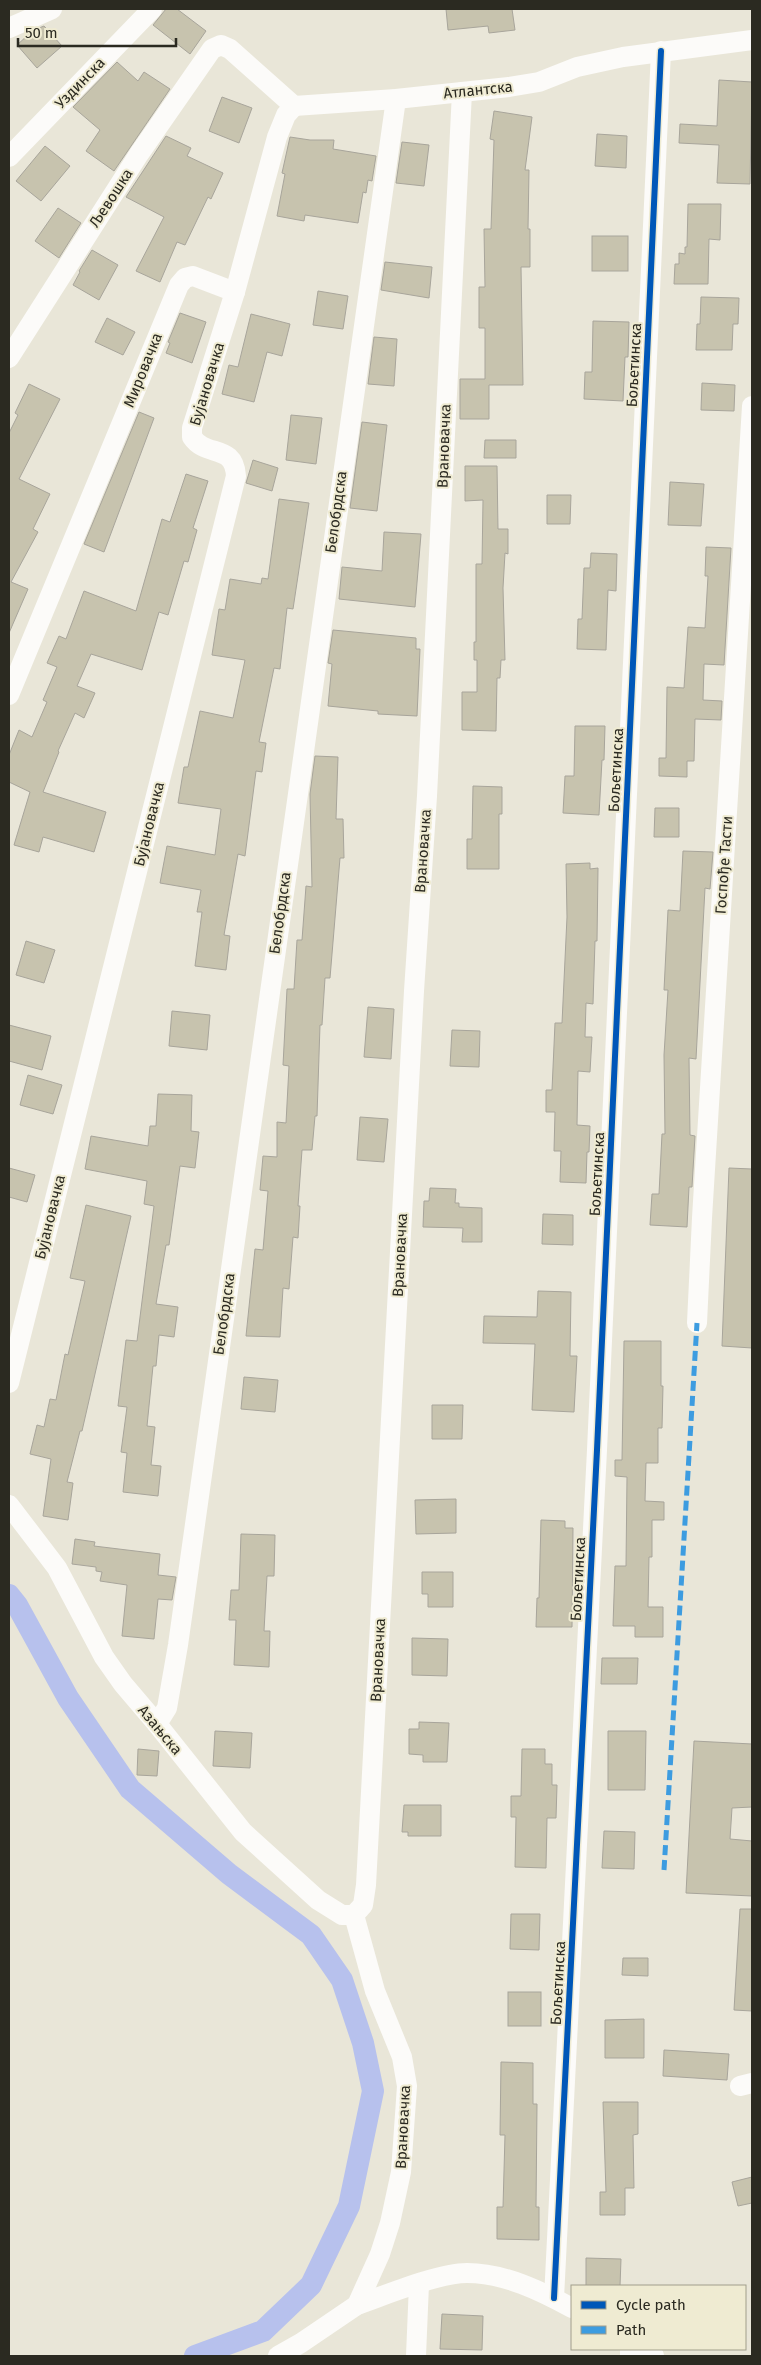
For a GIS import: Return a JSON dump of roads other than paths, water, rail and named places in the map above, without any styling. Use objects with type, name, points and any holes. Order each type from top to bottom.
[{"type":"street","points":[[9,28],[52,9]]},
{"type":"street","name":"Уздинска","points":[[9,157],[152,9]]},
{"type":"street","name":"Атлантска","points":[[294,106],[462,92],[539,82],[577,67],[662,51],[752,40]]},
{"type":"street","name":"Љевошка","points":[[9,358],[139,154],[212,49],[221,45],[230,49],[294,106]]},
{"type":"street","name":"Бољетинска","points":[[554,2298],[597,1440],[662,51]]},
{"type":"street","name":"Врановачка","points":[[278,2356],[301,2344],[356,2304],[380,2254],[390,2223],[401,2172],[407,2086],[402,2057],[376,1991],[354,1915],[363,1905],[366,1885],[414,991],[427,796],[462,92]]},
{"type":"street","name":"Белобрдска","points":[[157,1724],[167,1708],[178,1645],[396,98]]},
{"type":"street","points":[[235,292],[276,137],[286,115],[294,106]]},
{"type":"street","name":"Мировачка","points":[[9,695],[179,285],[185,278],[193,276],[235,292]]},
{"type":"street","name":"Бујановачка","points":[[9,1383],[236,476],[236,464],[230,456],[196,444],[192,437],[235,292]]},
{"type":"street","name":"Госпође Тасти","points":[[697,1323],[752,406]]},
{"type":"street","name":"Азањска","points":[[9,1505],[57,1568],[108,1664],[243,1832],[318,1900],[342,1915],[354,1915]]},
{"type":"street","points":[[356,2304],[419,2284],[466,2273],[500,2277],[554,2298],[571,2307]]},
{"type":"street","points":[[416,2356],[419,2284]]},
{"type":"waterway","points":[[9,1595],[17,1605],[68,1698],[130,1789],[229,1874],[311,1935],[342,1980],[363,2043],[373,2091],[349,2206],[311,2285],[263,2331],[195,2356]]}]
